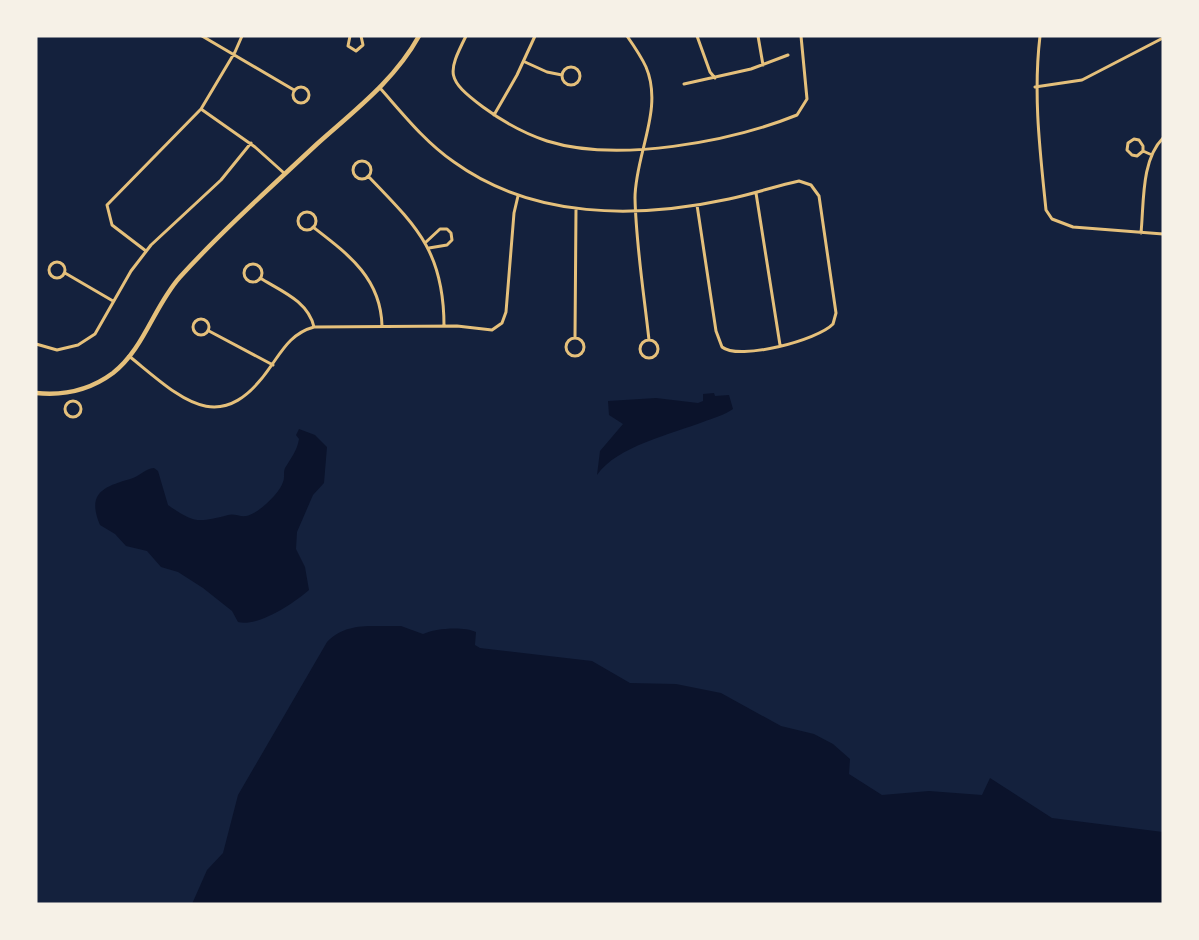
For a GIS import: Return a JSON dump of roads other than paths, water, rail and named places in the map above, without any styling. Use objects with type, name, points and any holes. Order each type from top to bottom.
[{"type":"street","points":[[202,36],[294,90]]},
{"type":"street","points":[[146,251],[112,225],[107,205],[201,109],[234,55],[242,36]]},
{"type":"street","points":[[349,36],[348,46],[356,51],[363,45],[361,36]]},
{"type":"street","points":[[36,393],[71,393],[105,379],[129,356],[173,285],[285,175],[381,88],[419,36]]},
{"type":"street","points":[[466,36],[452,64],[453,75],[465,91],[494,115],[526,133],[561,144],[585,148],[642,148],[733,135],[798,115],[807,99],[801,36]]},
{"type":"street","points":[[494,115],[524,62],[535,36]]},
{"type":"street","points":[[627,36],[646,67],[652,92],[636,186],[636,209],[649,340]]},
{"type":"street","points":[[697,36],[710,72],[715,78]]},
{"type":"street","points":[[758,36],[763,65]]},
{"type":"street","points":[[1040,36],[1035,87],[1046,210],[1052,219],[1073,227],[1163,234]]},
{"type":"street","points":[[1035,87],[1082,80],[1163,38]]},
{"type":"street","points":[[684,84],[763,65],[788,55]]},
{"type":"street","points":[[524,62],[547,72],[562,75],[568,84],[577,82],[579,72],[572,67],[565,70],[562,75]]},
{"type":"street","points":[[301,86],[306,88],[309,95],[307,100],[301,103],[295,101],[294,90],[301,86]]},
{"type":"street","points":[[381,88],[424,137],[453,162],[487,183],[518,196],[576,209],[636,209],[697,205],[756,193],[799,181],[811,184],[819,196],[836,318],[833,324],[824,332],[780,345],[737,353],[726,350],[719,343],[697,205]]},
{"type":"street","points":[[201,109],[251,143],[285,175]]},
{"type":"street","points":[[1141,232],[1147,177],[1152,155],[1163,138]]},
{"type":"street","points":[[1131,140],[1139,140],[1143,151],[1137,156],[1132,155],[1128,153],[1127,145],[1131,140]]},
{"type":"street","points":[[36,344],[57,350],[87,341],[94,334],[146,251],[221,180],[251,143]]},
{"type":"street","points":[[1143,151],[1152,155]]},
{"type":"street","points":[[361,161],[366,163],[370,167],[368,176],[361,178],[356,176],[353,172],[355,164],[361,161]]},
{"type":"street","points":[[368,176],[400,207],[426,242],[442,293],[444,326]]},
{"type":"street","points":[[756,193],[780,345]]},
{"type":"street","points":[[129,356],[186,401],[212,408],[238,400],[259,383],[291,339],[314,327],[444,326],[492,330],[505,318],[514,213],[518,196]]},
{"type":"street","points":[[575,338],[576,209]]},
{"type":"street","points":[[308,213],[313,215],[315,219],[313,227],[305,230],[300,226],[300,215],[308,213]]},
{"type":"street","points":[[313,227],[345,252],[365,272],[376,294],[382,326]]},
{"type":"street","points":[[426,242],[440,229],[447,229],[452,233],[452,240],[447,245],[429,248]]},
{"type":"street","points":[[53,262],[61,263],[65,268],[65,273],[61,277],[54,278],[49,273],[50,266],[53,262]]},
{"type":"street","points":[[249,265],[257,266],[261,270],[260,278],[252,282],[247,279],[244,274],[245,268],[249,265]]},
{"type":"street","points":[[65,273],[113,301]]},
{"type":"street","points":[[260,278],[302,304],[310,314],[314,327]]},
{"type":"street","points":[[198,320],[207,321],[209,332],[203,336],[198,335],[193,329],[194,324],[198,320]]},
{"type":"street","points":[[209,332],[273,364]]},
{"type":"street","points":[[575,338],[582,342],[583,347],[582,352],[574,355],[566,348],[569,340],[575,338]]},
{"type":"street","points":[[649,340],[654,342],[658,349],[657,354],[650,357],[641,351],[644,343],[649,340]]},
{"type":"street","points":[[71,393],[72,400]]},
{"type":"street","points":[[72,400],[79,403],[81,407],[81,412],[75,417],[70,417],[65,412],[66,404],[72,400]]},
{"type":"water","points":[[714,393],[715,396],[729,395],[733,409],[631,449],[606,465],[597,475],[600,451],[623,424],[609,415],[608,401],[656,398],[698,403],[703,401],[703,394]]},
{"type":"water","points":[[299,429],[315,435],[327,447],[324,483],[313,495],[297,532],[296,549],[305,567],[309,590],[294,602],[265,618],[246,623],[238,622],[232,611],[203,588],[178,572],[161,567],[147,551],[126,546],[115,534],[100,525],[95,504],[102,491],[154,468],[158,471],[168,505],[190,518],[202,520],[251,514],[268,502],[281,487],[285,468],[298,443],[299,439],[296,435]]},
{"type":"water","points":[[361,626],[401,626],[423,634],[435,630],[471,630],[476,632],[475,645],[480,648],[592,661],[630,683],[676,684],[721,693],[781,726],[814,734],[833,744],[850,759],[849,774],[882,795],[929,791],[982,795],[990,778],[1052,818],[1163,832],[1163,904],[192,904],[207,870],[223,853],[238,795],[327,642],[343,631]]}]
